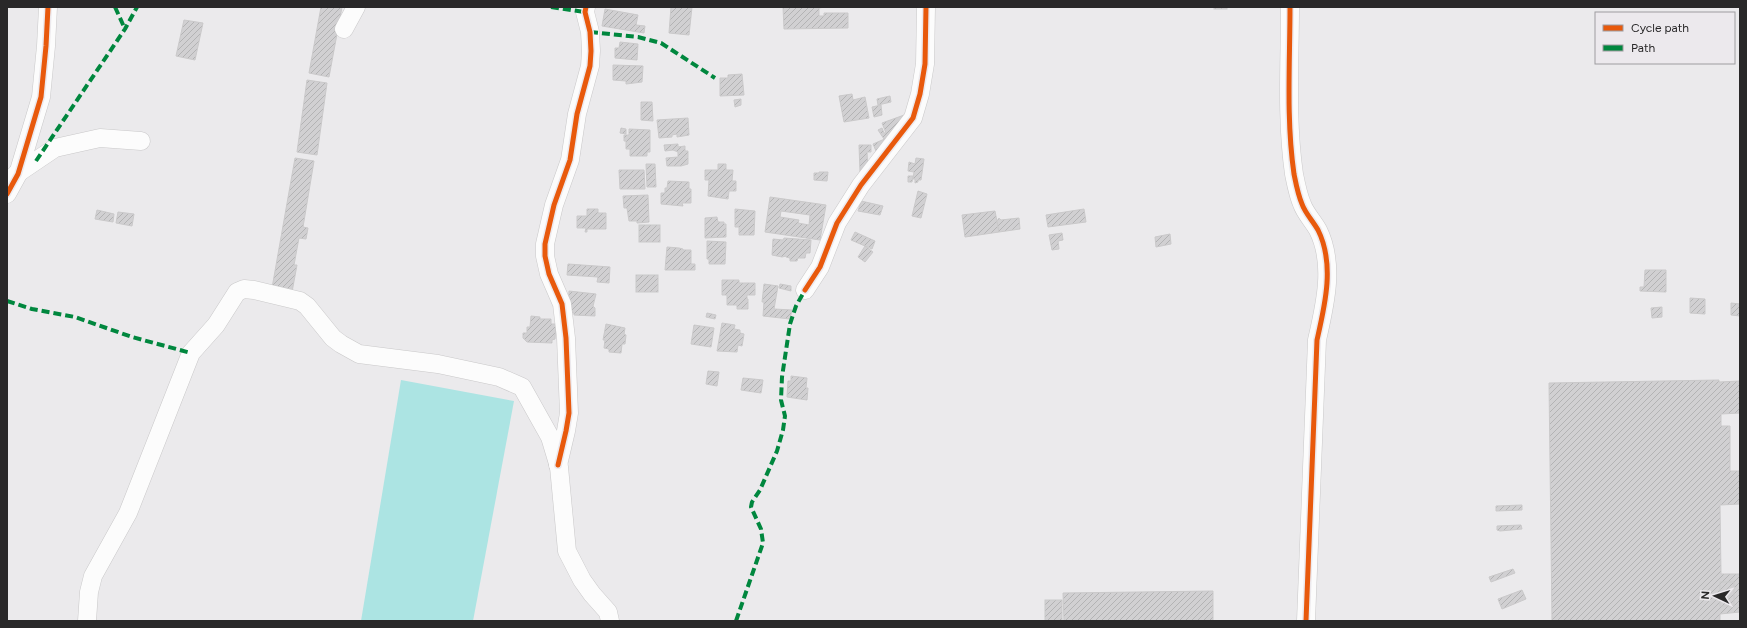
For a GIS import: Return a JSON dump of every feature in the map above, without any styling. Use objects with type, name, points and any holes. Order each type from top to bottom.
[{"type":"street","points":[[7,194],[41,97],[48,7]]},
{"type":"street","points":[[344,29],[356,7]]},
{"type":"street","points":[[558,465],[569,413],[566,338],[562,304],[549,274],[545,256],[545,244],[554,205],[570,160],[578,114],[590,66],[590,32],[586,7]]},
{"type":"street","points":[[805,290],[820,267],[837,223],[861,185],[913,118],[920,94],[925,64],[926,7]]},
{"type":"street","points":[[1290,7],[1289,120],[1294,175],[1302,204],[1318,230],[1323,245],[1327,266],[1325,307],[1317,340],[1306,621]]},
{"type":"street","points":[[13,176],[55,148],[100,138],[141,140]]},
{"type":"street","points":[[87,621],[89,592],[93,576],[128,513],[192,353],[209,334],[225,312],[234,296],[240,290],[254,290],[300,301],[307,306],[333,338],[359,354],[438,364],[499,377],[522,387],[550,437],[558,465],[567,551],[582,580],[608,612],[610,621]]},
{"type":"water","points":[[401,380],[514,401],[473,621],[361,621]]},
{"type":"building","points":[[321,7],[342,7],[329,77],[309,73]]},
{"type":"building","points":[[671,7],[692,7],[689,35],[669,33]]},
{"type":"building","points":[[783,7],[825,7],[819,8],[819,16],[824,16],[824,13],[848,13],[848,28],[784,29]]},
{"type":"building","points":[[1214,7],[1227,7],[1227,9],[1214,9]]},
{"type":"building","points":[[605,9],[638,15],[636,25],[645,26],[644,33],[602,26]]},
{"type":"building","points":[[184,20],[203,23],[195,60],[176,56]]},
{"type":"building","points":[[620,42],[638,44],[637,60],[615,58],[615,48],[619,48]]},
{"type":"building","points":[[613,65],[643,66],[642,82],[626,84],[626,81],[613,80]]},
{"type":"building","points":[[742,74],[744,95],[720,96],[720,78],[728,78],[728,75]]},
{"type":"building","points":[[307,80],[327,83],[317,155],[297,152]]},
{"type":"building","points":[[852,94],[853,100],[865,97],[869,118],[844,122],[839,96]]},
{"type":"building","points":[[890,96],[891,102],[878,105],[877,99]]},
{"type":"building","points":[[741,99],[741,105],[735,107],[734,100]]},
{"type":"building","points":[[641,102],[652,102],[653,121],[641,120]]},
{"type":"building","points":[[881,105],[882,115],[874,117],[872,107]]},
{"type":"building","points":[[907,114],[900,127],[891,131],[893,135],[884,139],[878,130],[882,128],[884,133],[886,133],[882,123]]},
{"type":"building","points":[[688,118],[689,135],[677,137],[677,134],[672,135],[672,137],[659,138],[657,120]]},
{"type":"building","points":[[621,128],[626,129],[626,134],[620,133]]},
{"type":"building","points":[[629,129],[650,130],[650,152],[647,152],[647,156],[630,156],[630,149],[626,149],[626,141],[624,141],[624,135],[629,135]]},
{"type":"building","points":[[887,138],[889,145],[876,151],[873,144]]},
{"type":"building","points":[[678,144],[678,147],[685,146],[685,151],[688,151],[688,164],[681,166],[667,166],[666,158],[678,157],[678,152],[673,150],[665,151],[664,145]]},
{"type":"building","points":[[859,145],[871,145],[871,152],[867,152],[868,172],[860,172]]},
{"type":"building","points":[[295,158],[314,161],[303,227],[308,228],[306,239],[299,238],[294,265],[297,265],[292,292],[272,288]]},
{"type":"building","points":[[916,158],[924,159],[921,180],[918,180],[918,182],[915,183],[915,179],[913,179],[914,172],[908,171],[909,162],[915,164]]},
{"type":"building","points":[[646,164],[655,164],[656,187],[647,187]]},
{"type":"building","points":[[718,164],[726,164],[726,170],[733,170],[732,181],[736,181],[736,191],[729,191],[728,199],[708,196],[709,180],[705,180],[705,170],[718,170]]},
{"type":"building","points":[[619,170],[644,170],[645,189],[620,189]]},
{"type":"building","points":[[828,172],[827,181],[814,180],[814,173]]},
{"type":"building","points":[[908,176],[913,176],[912,182],[908,182]]},
{"type":"building","points":[[668,181],[689,182],[689,189],[691,189],[691,203],[682,203],[683,206],[661,204],[661,193],[665,193],[665,188],[667,188]]},
{"type":"building","points":[[918,191],[927,194],[921,218],[912,216]]},
{"type":"building","points":[[648,195],[649,222],[637,223],[637,221],[629,221],[627,208],[624,208],[623,196]]},
{"type":"building","points":[[770,197],[826,205],[820,240],[765,232]],"holes":[[[781,211],[810,215],[809,225],[798,223],[799,220],[780,217]]]},
{"type":"building","points":[[861,201],[883,206],[880,215],[858,211]]},
{"type":"building","points":[[587,209],[598,209],[598,213],[606,213],[606,229],[587,229],[587,232],[585,232],[586,228],[577,228],[577,216],[587,216]]},
{"type":"building","points":[[735,209],[755,211],[754,235],[739,235],[739,227],[735,227]]},
{"type":"building","points":[[1084,209],[1086,222],[1048,227],[1046,215]]},
{"type":"building","points":[[97,210],[114,214],[113,222],[95,219]]},
{"type":"building","points":[[995,211],[999,232],[965,237],[962,215]]},
{"type":"building","points":[[118,212],[134,214],[132,226],[116,223]]},
{"type":"building","points":[[717,217],[718,222],[724,222],[724,224],[726,224],[726,237],[705,238],[705,218]]},
{"type":"building","points":[[999,218],[1001,220],[1019,218],[1020,229],[999,232],[997,221]]},
{"type":"building","points":[[639,225],[660,225],[660,242],[639,242]]},
{"type":"building","points":[[855,232],[875,241],[872,249],[851,240]]},
{"type":"building","points":[[1062,233],[1063,240],[1058,241],[1059,249],[1052,250],[1049,235]]},
{"type":"building","points":[[1170,234],[1171,244],[1156,247],[1155,237]]},
{"type":"building","points":[[784,238],[811,240],[810,253],[806,253],[805,258],[798,258],[797,261],[790,261],[790,258],[786,256],[782,257],[772,255],[773,239],[783,240]]},
{"type":"building","points":[[707,241],[726,242],[725,264],[709,264],[709,259],[707,259]]},
{"type":"building","points":[[865,246],[873,252],[865,262],[858,257]]},
{"type":"building","points":[[667,247],[691,250],[691,264],[695,264],[695,270],[665,270]]},
{"type":"building","points":[[568,264],[610,267],[609,283],[597,282],[598,277],[567,275]]},
{"type":"building","points":[[1645,270],[1666,270],[1666,292],[1640,291],[1640,287],[1644,287]]},
{"type":"building","points":[[636,275],[658,275],[658,292],[636,292]]},
{"type":"building","points":[[722,280],[739,280],[739,283],[755,283],[755,295],[747,295],[748,309],[737,309],[737,305],[727,305],[727,295],[722,295]]},
{"type":"building","points":[[764,284],[778,286],[774,309],[792,310],[790,319],[763,316],[764,302],[762,302]]},
{"type":"building","points":[[780,284],[791,286],[791,291],[779,288]]},
{"type":"building","points":[[569,291],[596,294],[593,306],[595,308],[595,316],[574,315],[574,313],[568,312]]},
{"type":"building","points":[[1690,298],[1705,299],[1705,314],[1690,313]]},
{"type":"building","points":[[1731,303],[1740,304],[1740,316],[1731,315]]},
{"type":"building","points":[[1662,307],[1662,317],[1652,318],[1651,308]]},
{"type":"building","points":[[707,313],[716,315],[715,319],[706,317]]},
{"type":"building","points":[[531,316],[540,317],[540,319],[551,319],[551,324],[556,324],[555,339],[552,340],[552,343],[527,342],[523,338],[523,333],[527,333],[527,327],[530,327]]},
{"type":"building","points":[[722,323],[735,325],[734,329],[740,330],[740,333],[744,334],[742,346],[738,345],[737,352],[717,351]]},
{"type":"building","points":[[606,324],[625,328],[625,344],[622,344],[621,353],[609,352],[609,349],[604,348],[605,340],[603,340]]},
{"type":"building","points":[[694,325],[714,328],[711,347],[691,344]]},
{"type":"building","points":[[708,371],[719,372],[717,386],[706,384]]},
{"type":"building","points":[[791,376],[807,378],[807,400],[787,397],[788,381],[791,381]]},
{"type":"building","points":[[743,378],[763,380],[761,393],[741,390]]},
{"type":"building","points":[[1719,380],[1719,382],[1740,381],[1740,413],[1721,414],[1721,426],[1730,426],[1730,471],[1740,471],[1740,504],[1720,505],[1721,574],[1740,574],[1740,612],[1720,614],[1720,621],[1552,621],[1549,383]]},
{"type":"building","points":[[1522,505],[1522,510],[1496,511],[1496,506]]},
{"type":"building","points":[[1521,525],[1522,529],[1497,530],[1497,526]]},
{"type":"building","points":[[1513,569],[1515,573],[1491,582],[1489,577]]},
{"type":"building","points":[[1720,582],[1734,582],[1734,606],[1720,606]]},
{"type":"building","points":[[1522,590],[1526,599],[1502,609],[1498,599]]},
{"type":"building","points":[[1213,591],[1213,621],[1064,621],[1063,593]]},
{"type":"building","points":[[1045,600],[1062,600],[1062,621],[1045,621]]},
{"type":"marked path","points":[[115,7],[125,29]]},
{"type":"marked path","points":[[36,161],[125,29],[137,7]]},
{"type":"marked path","points":[[551,7],[585,12]]},
{"type":"marked path","points":[[590,32],[638,37],[661,43],[715,78]]},
{"type":"marked path","points":[[736,621],[763,543],[761,529],[751,507],[777,451],[783,430],[785,416],[781,400],[782,377],[790,324],[796,306],[805,290]]},
{"type":"marked path","points":[[7,301],[32,309],[75,317],[132,337],[191,353]]},
{"type":"cycle path","points":[[7,194],[18,174],[41,97],[48,7]]},
{"type":"cycle path","points":[[558,465],[569,413],[566,338],[562,304],[549,274],[545,256],[545,244],[554,205],[570,160],[577,114],[590,66],[590,32],[585,12],[586,7]]},
{"type":"cycle path","points":[[805,290],[820,267],[837,223],[861,185],[913,118],[920,94],[925,64],[926,7]]},
{"type":"cycle path","points":[[1290,7],[1289,111],[1294,174],[1303,207],[1318,230],[1323,243],[1327,271],[1327,285],[1323,313],[1317,340],[1306,621]]}]
